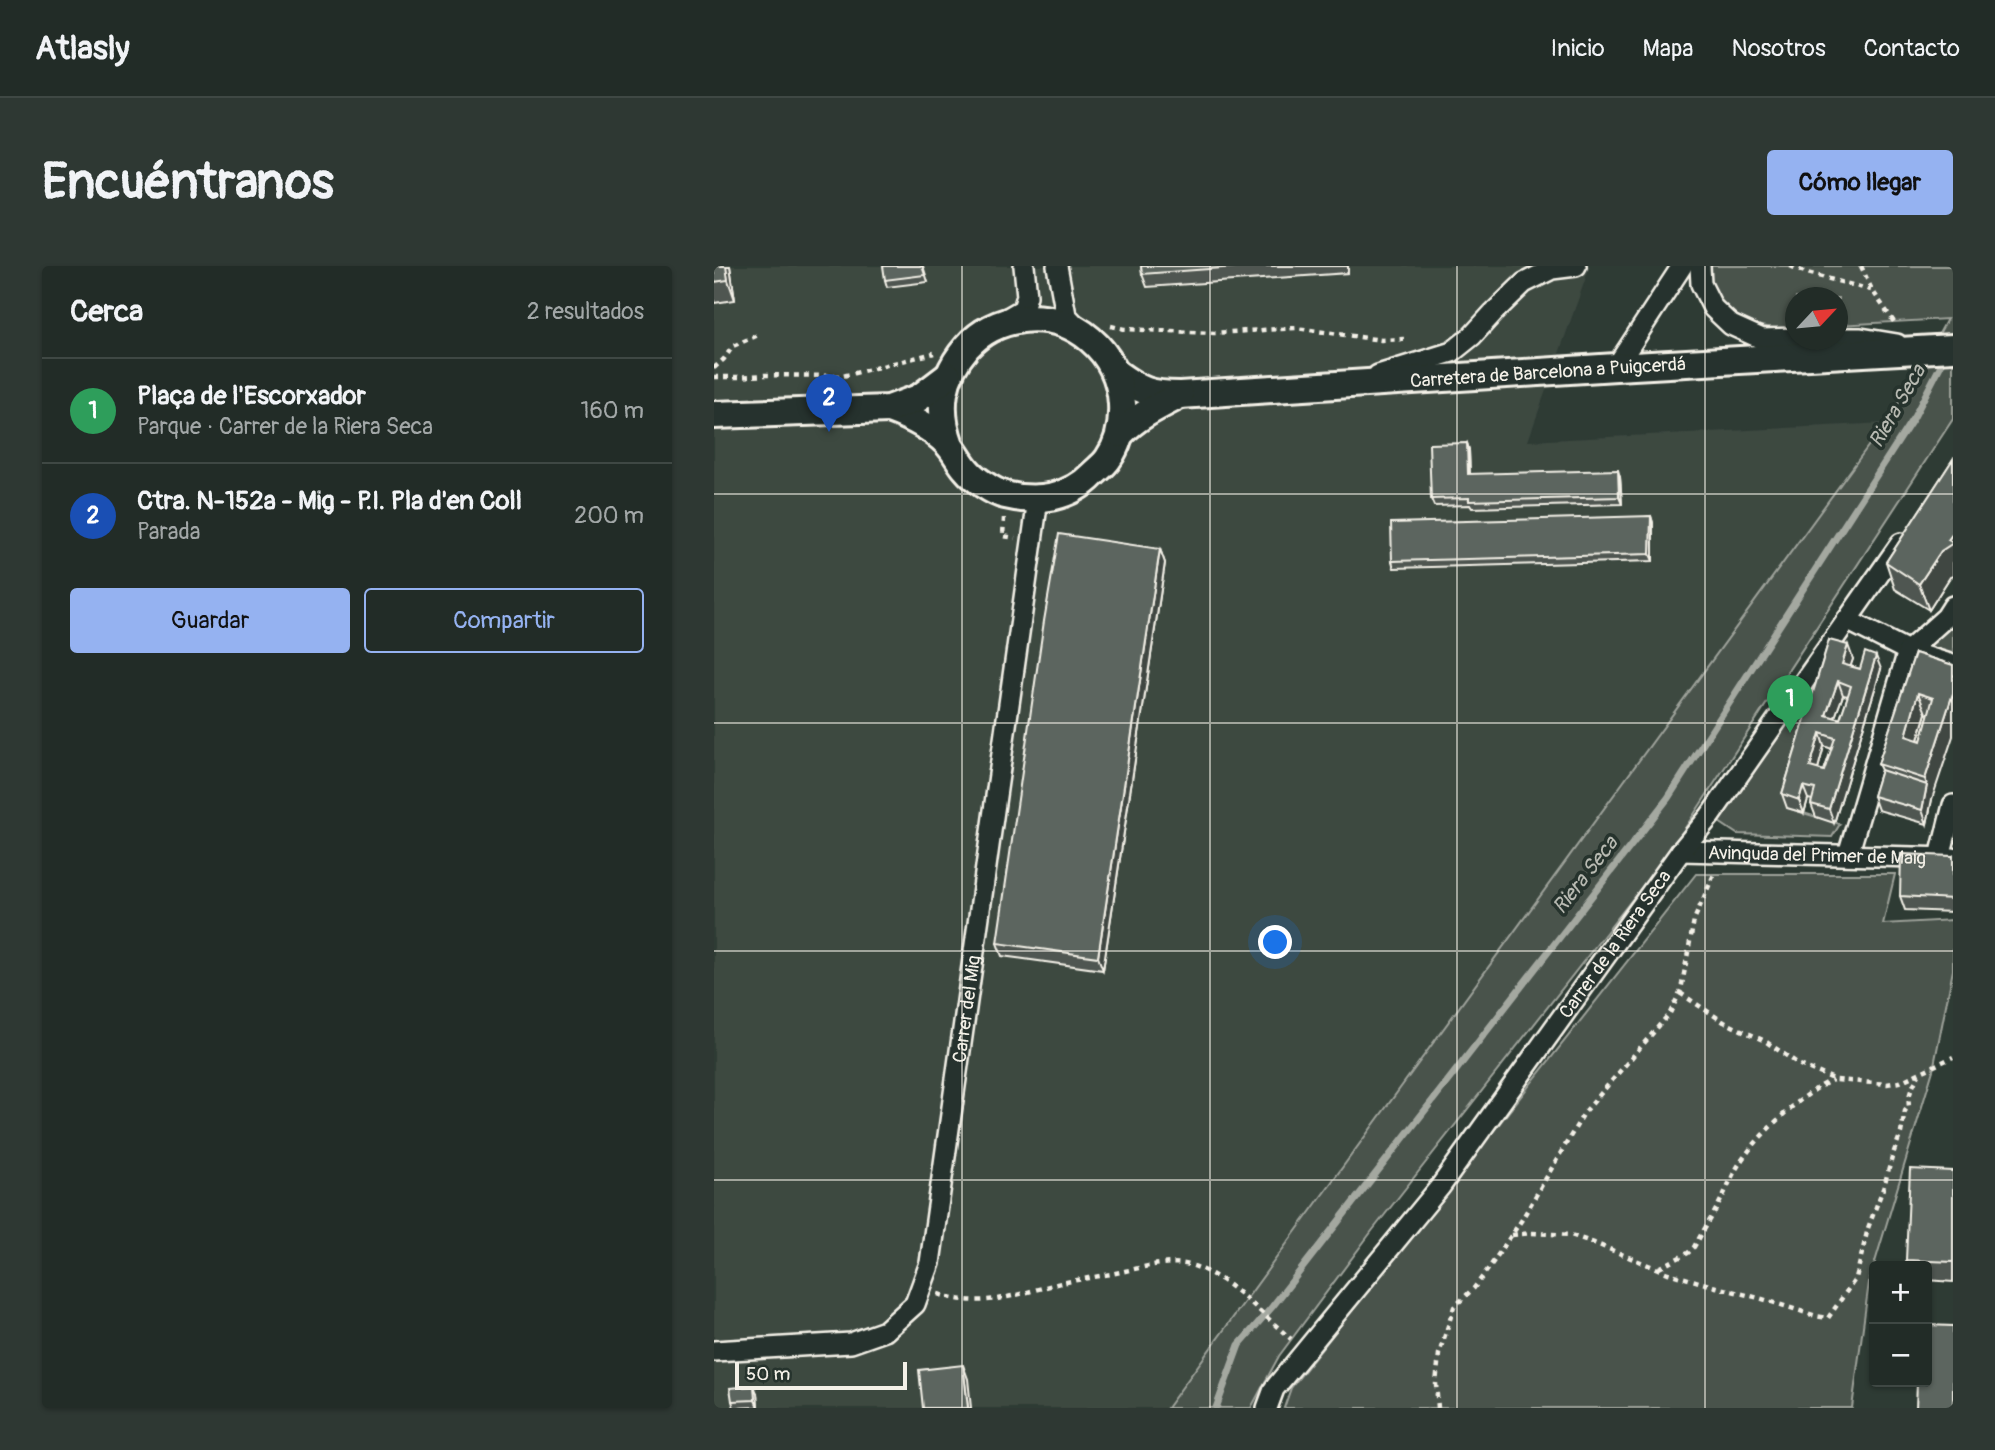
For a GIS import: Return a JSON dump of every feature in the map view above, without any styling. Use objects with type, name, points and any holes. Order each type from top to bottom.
[{"type":"main road","points":[[889,409],[920,422],[936,433],[950,445],[968,472],[995,491],[1005,495],[1051,498],[1084,484],[1107,461],[1120,434],[1123,419],[1121,388],[1116,373],[1106,355],[1084,334],[1057,321],[1036,317],[1006,321],[975,338],[955,360],[944,389],[943,420],[950,445]]},
{"type":"main road","name":"Carretera de Barcelona a Puigcerdá","points":[[1116,373],[1136,388],[1157,395],[1180,395],[1953,348]]},
{"type":"main road","points":[[714,415],[889,409],[919,398],[948,376]]},
{"type":"main road","name":"Carretera de Barcelona a Puigcerdá","points":[[1120,434],[1128,425],[1180,395]]},
{"type":"street","points":[[993,327],[1023,309],[1027,296],[1024,266]]},
{"type":"street","points":[[1057,266],[1066,315],[1084,334]]},
{"type":"street","points":[[1344,384],[1452,352],[1472,336],[1524,284],[1552,269],[1577,266]]},
{"type":"street","points":[[1616,367],[1682,266]]},
{"type":"street","points":[[1700,266],[1700,284],[1713,309],[1731,325],[1762,338],[1785,338]]},
{"type":"street","points":[[1848,338],[1889,342],[1915,350]]},
{"type":"street","name":"Carrer del Mig","points":[[714,1351],[851,1343],[885,1331],[915,1304],[930,1263],[1038,499]]},
{"type":"street","name":"Carrer de la Riera Seca","points":[[1266,1408],[1274,1389],[1440,1187],[1681,851],[1710,817],[1915,524]]},
{"type":"street","points":[[1848,855],[1908,651],[1946,617],[1953,606]]},
{"type":"street","points":[[1847,620],[1908,651],[1953,665]]},
{"type":"street","points":[[1946,857],[1953,805]]},
{"type":"street","name":"Avinguda del Primer de Maig","points":[[1681,851],[1946,857]]},
{"type":"path","points":[[1790,266],[1807,274],[1872,290]]},
{"type":"path","points":[[1861,266],[1872,290],[1915,350]]},
{"type":"path","points":[[714,368],[733,346],[758,335]]},
{"type":"path","points":[[1002,511],[1003,536]]},
{"type":"path","points":[[1438,1408],[1436,1384],[1439,1354],[1454,1307],[1474,1288],[1512,1235],[1584,1113],[1670,1013],[1680,993],[1694,920],[1702,898],[1726,852]]},
{"type":"path","points":[[1680,993],[1724,1021],[1765,1041],[1800,1065],[1834,1080],[1887,1084],[1900,1082],[1953,1057]]},
{"type":"path","points":[[1512,1235],[1571,1235],[1668,1273],[1828,1318],[1856,1278],[1868,1228],[1901,1133],[1912,1089],[1919,1075]]},
{"type":"path","points":[[1659,1268],[1694,1247],[1738,1166],[1756,1142],[1795,1104],[1821,1085],[1834,1080]]},
{"type":"path","points":[[921,1288],[948,1297],[987,1302],[1061,1283],[1157,1264],[1179,1263],[1198,1267],[1233,1287],[1305,1351]]},
{"type":"shaded area","points":[[714,266],[1590,266],[1528,441],[1885,423],[1167,1408],[714,1408]]},
{"type":"shaded area","points":[[1707,266],[1953,266],[1953,419],[1670,851],[1372,1231],[1279,1356],[1251,1408],[1167,1408],[1885,423],[1914,380],[1947,319],[1848,324],[1848,287],[1785,287],[1785,328],[1773,328],[1752,323],[1734,314],[1718,297]]},
{"type":"shaded area","points":[[1953,606],[1953,665],[1908,651]]},
{"type":"shaded area","points":[[1836,643],[1787,808],[1840,824],[1832,837],[1737,834],[1710,816]]},
{"type":"shaded area","points":[[1696,874],[1895,874],[1883,924],[1953,920],[1953,970],[1933,1070],[1875,1261],[1869,1261],[1869,1282],[1852,1408],[1284,1408],[1291,1388]]},
{"type":"building","points":[[714,266],[726,266],[728,280],[714,282]]},
{"type":"building","points":[[883,266],[922,266],[925,275],[885,280]]},
{"type":"building","points":[[1141,266],[1250,266],[1142,274]]},
{"type":"building","points":[[1467,443],[1468,474],[1618,470],[1619,497],[1469,501],[1469,498],[1431,499],[1429,444]]},
{"type":"building","points":[[1953,459],[1953,533],[1948,540],[1953,543],[1941,551],[1919,584],[1886,562]]},
{"type":"building","points":[[1651,516],[1650,554],[1392,561],[1391,523]]},
{"type":"building","points":[[1059,534],[1160,549],[1098,957],[997,943]]},
{"type":"building","points":[[1829,640],[1848,645],[1842,664],[1860,669],[1865,652],[1876,656],[1829,809],[1811,804],[1815,789],[1803,786],[1799,800],[1782,794]],"holes":[[[1838,681],[1851,686],[1840,719],[1826,715]],[[1820,733],[1835,738],[1824,771],[1810,767]]]},
{"type":"building","points":[[1915,653],[1953,665],[1953,693],[1925,779],[1878,764]],"holes":[[[1918,693],[1933,698],[1921,741],[1906,736]]]},
{"type":"building","points":[[1881,770],[1927,785],[1922,810],[1873,796]]},
{"type":"building","points":[[1901,854],[1953,856],[1953,899],[1900,896]]},
{"type":"building","points":[[1910,1169],[1953,1171],[1953,1262],[1906,1260]]},
{"type":"building","points":[[1932,1325],[1953,1326],[1953,1408],[1916,1408],[1917,1387],[1932,1387]]},
{"type":"building","points":[[963,1365],[968,1408],[923,1408],[919,1370]]},
{"type":"building","points":[[754,1386],[755,1400],[732,1401],[730,1388]]},
{"type":"waterway","name":"Riera Seca","points":[[1216,1408],[1239,1345],[1272,1307],[1668,798],[1914,417],[1946,355]]},
{"type":"place","name":"Ctra. N-152a - Mig - P.I. Pla d'en Coll","points":[[829,432]]},
{"type":"place","name":"Plaça de l'Escorxador","points":[[1790,733]]}]
